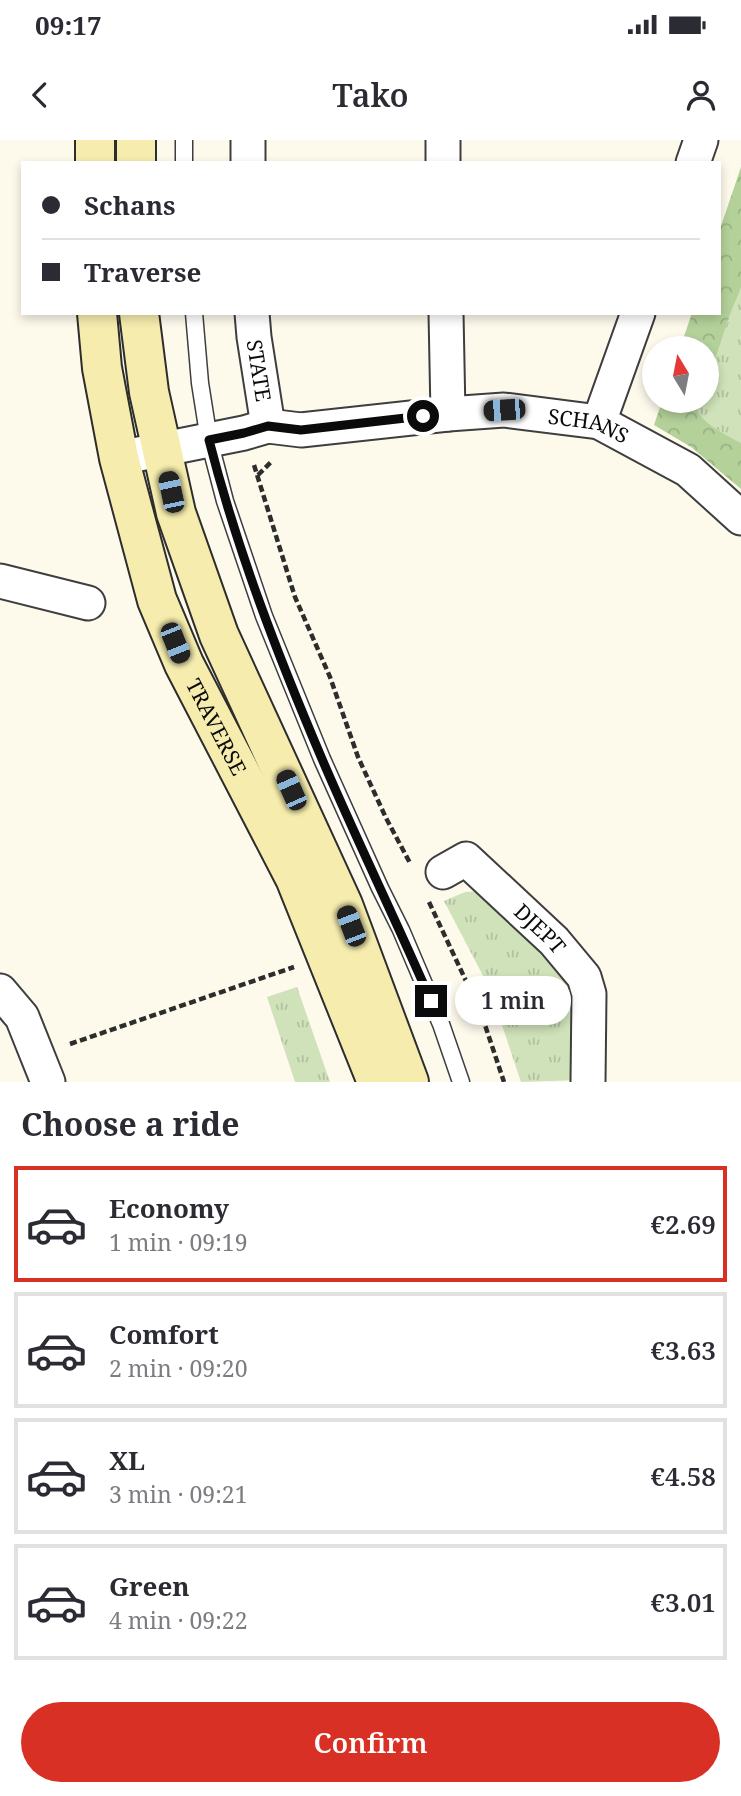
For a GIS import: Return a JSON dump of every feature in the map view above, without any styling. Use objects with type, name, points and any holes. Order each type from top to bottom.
[{"type":"street","points":[[95,140],[95,161]]},
{"type":"street","points":[[136,140],[136,161]]},
{"type":"street","points":[[247,161],[248,140]]},
{"type":"street","points":[[443,140],[443,161]]},
{"type":"street","points":[[694,161],[701,140]]},
{"type":"street","name":"TRAVERSE","points":[[97,315],[102,368],[119,458],[157,600],[184,664],[295,878],[377,1082]]},
{"type":"street","name":"TRAVERSE","points":[[139,315],[149,392],[176,513],[219,635],[343,905],[409,1082]]},
{"type":"street","name":"STATE","points":[[252,315],[256,430]]},
{"type":"street","points":[[446,315],[448,414]]},
{"type":"street","points":[[599,422],[637,315]]},
{"type":"street","name":"SCHANS","points":[[119,458],[256,430],[301,430],[504,410],[599,422],[688,470],[741,518]]},
{"type":"street","points":[[0,581],[88,603]]},
{"type":"street","name":"DJEPT","points":[[429,872],[466,859],[554,941],[584,977],[589,993],[588,1082]]},
{"type":"street","points":[[0,991],[22,1017],[43,1069]]},
{"type":"lane","points":[[184,140],[184,161]]},
{"type":"lane","points":[[194,315],[200,383],[209,440],[225,501],[264,616],[322,760],[401,930],[441,1024],[461,1082]]},
{"type":"path","points":[[256,430],[263,489],[295,597],[330,677],[358,757],[386,818],[429,872]]},
{"type":"path","points":[[401,930],[436,916],[481,1013],[504,1082]]},
{"type":"path","points":[[43,1069],[325,956]]},
{"type":"green space","points":[[741,167],[741,288],[719,348],[719,336],[684,336],[691,315],[721,315],[721,226]]},
{"type":"green space","points":[[741,288],[741,443],[708,423],[699,413],[719,413],[719,348]]},
{"type":"green space","points":[[658,413],[699,413],[714,428],[741,443],[741,489],[691,447],[654,425]]},
{"type":"green space","points":[[482,891],[565,979],[579,1080],[521,1082],[490,989],[444,901],[465,892]]},
{"type":"green space","points":[[297,987],[330,1082],[295,1082],[267,997]]},
{"type":"route","points":[[423,416],[301,430],[268,426],[209,440],[225,501],[264,616],[322,760],[431,1001]]}]
